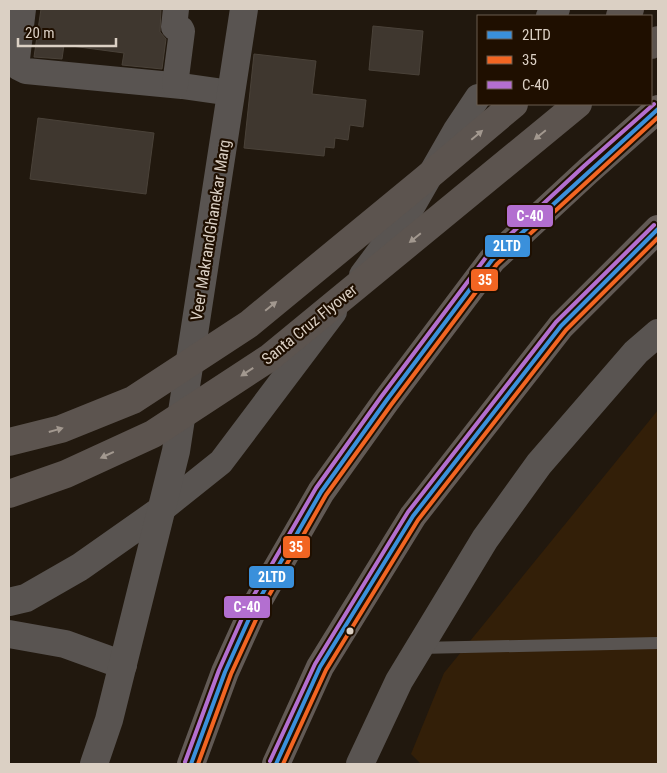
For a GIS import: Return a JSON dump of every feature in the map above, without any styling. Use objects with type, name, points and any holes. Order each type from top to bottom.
[{"type":"highway","points":[[191,764],[225,672],[253,610],[321,492],[375,416],[492,260],[658,109]]},
{"type":"highway","points":[[276,764],[320,667],[413,516],[561,326],[658,228]]},
{"type":"main road","points":[[9,442],[61,429],[133,400],[249,324],[425,180],[513,105]]},
{"type":"main road","name":"Santa Cruz Flyover","points":[[9,494],[66,474],[153,434],[269,358],[577,105]]},
{"type":"street","points":[[23,9],[17,59],[18,67],[26,71],[231,93]]},
{"type":"street","points":[[175,86],[182,31],[181,28],[174,27],[176,9]]},
{"type":"street","name":"Veer MakrandGhanekar Marg","points":[[94,764],[109,720],[176,451],[244,9]]},
{"type":"street","points":[[9,602],[26,598],[80,567],[161,510],[221,462],[409,212],[456,130],[477,98]]},
{"type":"street","points":[[360,764],[399,681],[485,539],[539,464],[636,352],[658,333]]},
{"type":"street","points":[[9,634],[65,644],[123,664]]},
{"type":"lane","points":[[419,648],[658,643]]},
{"type":"shaded area","points":[[658,410],[658,764],[421,764],[411,754],[444,673]]},
{"type":"building","points":[[41,9],[161,9],[160,32],[166,39],[162,69],[122,65],[124,53],[64,45],[62,59],[34,57]]},
{"type":"building","points":[[373,26],[423,31],[419,75],[369,70]]},
{"type":"building","points":[[254,54],[316,61],[312,94],[366,100],[363,127],[350,125],[348,140],[335,138],[334,148],[325,147],[324,156],[244,148]]},
{"type":"building","points":[[38,118],[154,133],[146,194],[30,179]]},
{"type":"transit line","name":"C-40","points":[[185,762],[219,670],[247,607],[316,488],[381,397],[487,256],[654,104]]},
{"type":"transit line","name":"2LTD","points":[[191,764],[225,672],[253,610],[321,492],[386,401],[492,260],[658,109]]},
{"type":"transit line","name":"35","points":[[198,764],[231,674],[259,613],[326,495],[497,264],[658,117]]},
{"type":"transit line","name":"C-40","points":[[270,761],[315,664],[408,512],[556,322],[654,225]]},
{"type":"transit line","name":"2LTD","points":[[276,764],[320,667],[413,516],[561,326],[658,229]]},
{"type":"transit line","name":"35","points":[[283,764],[326,670],[418,520],[566,330],[658,238]]}]
